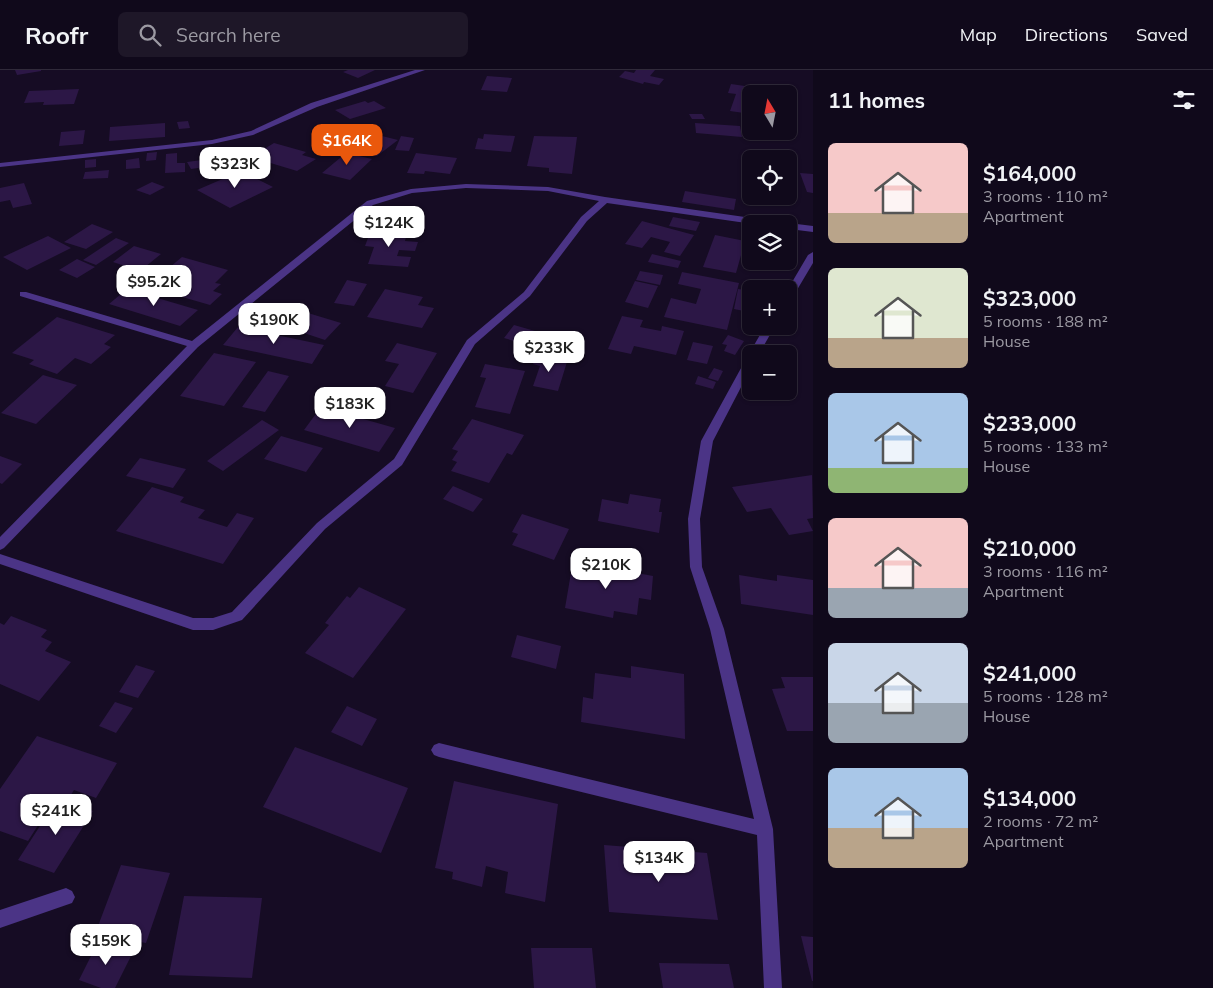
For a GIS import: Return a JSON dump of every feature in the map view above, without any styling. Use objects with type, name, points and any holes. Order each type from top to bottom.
[{"type":"street","points":[[0,165],[212,142],[252,133],[314,105],[422,70]]},
{"type":"street","points":[[0,545],[194,345],[370,203],[411,191],[466,186],[548,189],[605,200],[742,220]]},
{"type":"street","points":[[0,560],[194,624],[213,624],[238,616],[321,526],[398,462],[471,342],[527,294],[584,219],[605,200]]},
{"type":"street","points":[[797,227],[813,229]]},
{"type":"street","points":[[797,282],[813,255]]},
{"type":"street","points":[[23,294],[194,345]]},
{"type":"street","points":[[742,376],[707,441],[694,519],[696,567],[717,628],[764,829],[773,988]]},
{"type":"street","points":[[439,750],[764,829]]},
{"type":"street","points":[[0,919],[66,897]]},
{"type":"building","points":[[15,70],[41,70],[41,71],[17,75]]},
{"type":"building","points":[[348,70],[375,70],[358,78],[343,72]]},
{"type":"building","points":[[636,70],[655,70],[650,76],[664,79],[659,85],[644,82],[643,84],[619,77],[625,71],[634,73]]},
{"type":"building","points":[[487,76],[512,78],[507,92],[481,90]]},
{"type":"building","points":[[731,84],[742,86],[742,113],[730,111],[736,94],[728,93]]},
{"type":"building","points":[[79,89],[74,104],[43,105],[44,102],[24,103],[29,91]]},
{"type":"building","points":[[365,101],[368,103],[374,101],[386,108],[350,119],[335,110]]},
{"type":"building","points":[[689,114],[702,114],[705,119],[692,119]]},
{"type":"building","points":[[188,121],[190,128],[179,129],[177,122]]},
{"type":"building","points":[[165,123],[165,137],[109,141],[110,127]]},
{"type":"building","points":[[695,123],[740,126],[742,137],[696,133]]},
{"type":"building","points":[[85,130],[83,144],[59,146],[61,132]]},
{"type":"building","points":[[374,134],[398,140],[377,156],[353,149]]},
{"type":"building","points":[[484,134],[515,136],[511,152],[475,149],[478,138],[483,139]]},
{"type":"building","points":[[401,136],[414,138],[409,151],[395,150]]},
{"type":"building","points":[[534,136],[577,137],[572,174],[549,172],[549,168],[527,166]]},
{"type":"building","points":[[274,143],[306,152],[302,155],[316,159],[297,171],[251,157]]},
{"type":"building","points":[[157,152],[156,160],[146,161],[147,153]]},
{"type":"building","points":[[177,153],[177,163],[185,163],[185,172],[165,173],[166,154]]},
{"type":"building","points":[[346,153],[372,159],[350,180],[322,173]]},
{"type":"building","points":[[416,153],[457,158],[450,174],[425,171],[424,174],[407,173]]},
{"type":"building","points":[[139,158],[140,168],[126,169],[126,160]]},
{"type":"building","points":[[96,159],[96,167],[85,168],[85,160]]},
{"type":"building","points":[[202,160],[205,167],[191,169],[187,162]]},
{"type":"building","points":[[109,170],[108,178],[83,179],[85,172]]},
{"type":"building","points":[[241,171],[273,187],[230,208],[197,190]]},
{"type":"building","points":[[800,173],[813,174],[813,193],[807,192]]},
{"type":"building","points":[[152,182],[165,187],[150,195],[136,190]]},
{"type":"building","points":[[24,183],[32,204],[13,208],[10,200],[0,202],[0,188]]},
{"type":"building","points":[[685,191],[736,199],[734,210],[682,202]]},
{"type":"building","points":[[673,217],[700,222],[696,231],[669,226]]},
{"type":"building","points":[[642,221],[694,235],[680,256],[664,252],[670,242],[651,237],[642,248],[625,244]]},
{"type":"building","points":[[92,224],[113,232],[86,249],[64,242]]},
{"type":"building","points":[[371,230],[407,233],[405,241],[418,242],[415,251],[399,250],[397,256],[411,257],[408,267],[368,264],[374,247],[365,246]]},
{"type":"building","points":[[715,235],[742,240],[742,252],[736,273],[703,267]]},
{"type":"building","points":[[48,236],[71,248],[27,270],[3,257]]},
{"type":"building","points":[[116,238],[129,243],[96,265],[83,260]]},
{"type":"building","points":[[134,246],[161,254],[140,271],[113,262]]},
{"type":"building","points":[[652,254],[681,261],[678,268],[648,262]]},
{"type":"building","points":[[182,257],[228,270],[215,283],[221,284],[213,291],[222,294],[210,305],[165,292],[170,288],[152,282]]},
{"type":"building","points":[[77,259],[95,267],[77,278],[59,270]]},
{"type":"building","points":[[640,271],[663,275],[660,285],[636,280]]},
{"type":"building","points":[[682,272],[739,283],[727,330],[664,317],[671,298],[696,304],[701,289],[678,284]]},
{"type":"building","points":[[347,280],[367,284],[354,306],[334,303]]},
{"type":"building","points":[[635,281],[658,286],[648,308],[625,302]]},
{"type":"building","points":[[127,289],[198,310],[180,326],[109,304]]},
{"type":"building","points":[[385,289],[423,297],[418,305],[434,308],[422,328],[367,317]]},
{"type":"building","points":[[738,289],[742,290],[742,311],[734,309]]},
{"type":"building","points":[[308,313],[341,323],[325,340],[292,329]]},
{"type":"building","points":[[622,316],[643,320],[640,327],[661,331],[662,326],[684,331],[676,355],[634,346],[631,354],[608,349]]},
{"type":"building","points":[[57,317],[115,335],[104,344],[111,347],[91,364],[75,358],[57,374],[29,364],[34,360],[12,353]]},
{"type":"building","points":[[514,325],[542,333],[533,347],[504,338]]},
{"type":"building","points":[[238,327],[324,345],[312,364],[223,345]]},
{"type":"building","points":[[728,335],[744,341],[735,355],[724,351],[727,345],[722,344]]},
{"type":"building","points":[[693,342],[713,346],[707,364],[687,360]]},
{"type":"building","points":[[397,343],[437,353],[413,393],[385,386],[399,364],[385,361]]},
{"type":"building","points":[[214,353],[256,362],[224,406],[180,396]]},
{"type":"building","points":[[536,356],[567,362],[558,391],[533,386],[540,366],[533,364]]},
{"type":"building","points":[[485,364],[525,371],[510,414],[475,407],[486,378],[480,377]]},
{"type":"building","points":[[714,368],[723,371],[718,381],[708,378]]},
{"type":"building","points":[[268,371],[289,376],[265,412],[242,407]]},
{"type":"building","points":[[43,375],[77,385],[36,424],[1,413]]},
{"type":"building","points":[[698,376],[716,382],[713,389],[695,384]]},
{"type":"building","points":[[321,407],[395,428],[379,452],[304,430]]},
{"type":"building","points":[[472,419],[524,435],[512,455],[507,453],[489,483],[451,471],[457,462],[452,460],[458,451],[452,449]]},
{"type":"building","points":[[262,420],[279,430],[223,471],[207,461]]},
{"type":"building","points":[[281,436],[323,448],[306,472],[264,459]]},
{"type":"building","points":[[0,456],[22,464],[2,484],[0,483]]},
{"type":"building","points":[[140,458],[186,469],[173,488],[126,476]]},
{"type":"building","points":[[812,475],[813,518],[807,519],[813,531],[789,535],[771,508],[747,512],[732,487]]},
{"type":"building","points":[[453,486],[483,499],[473,512],[443,499]]},
{"type":"building","points":[[152,487],[184,497],[180,502],[205,510],[198,518],[227,527],[237,513],[254,518],[223,564],[116,531]]},
{"type":"building","points":[[630,494],[661,499],[659,512],[662,512],[659,533],[598,521],[602,499],[628,504]]},
{"type":"building","points":[[522,514],[569,529],[554,560],[512,545],[518,534],[512,532]]},
{"type":"building","points":[[573,561],[653,576],[651,600],[639,598],[637,615],[614,611],[613,618],[565,608]]},
{"type":"building","points":[[739,575],[777,581],[777,575],[813,580],[813,615],[741,604]]},
{"type":"building","points":[[359,587],[406,609],[353,678],[305,653],[329,625],[325,623],[347,596],[350,598]]},
{"type":"building","points":[[11,616],[47,630],[41,637],[52,642],[45,651],[71,662],[39,701],[0,684],[0,623],[4,625]]},
{"type":"building","points":[[517,635],[561,646],[556,669],[511,657]]},
{"type":"building","points":[[136,665],[155,671],[138,698],[119,692]]},
{"type":"building","points":[[631,666],[684,674],[685,739],[581,722],[583,697],[593,699],[595,673],[631,678]]},
{"type":"building","points":[[781,677],[813,677],[813,731],[787,731],[772,689],[785,688]]},
{"type":"building","points":[[115,702],[133,708],[116,733],[99,726]]},
{"type":"building","points":[[347,706],[377,719],[362,746],[331,732]]},
{"type":"building","points":[[37,736],[117,763],[96,798],[74,790],[69,798],[58,794],[28,841],[0,831],[0,789]]},
{"type":"building","points":[[295,747],[408,788],[381,853],[263,807]]},
{"type":"building","points":[[454,781],[558,804],[545,902],[505,893],[508,872],[486,866],[482,887],[452,879],[453,872],[435,868]]},
{"type":"building","points":[[58,798],[93,811],[54,873],[18,860]]},
{"type":"building","points":[[604,845],[707,853],[718,920],[609,912]]},
{"type":"building","points":[[121,865],[170,873],[146,943],[95,934]]},
{"type":"building","points":[[184,896],[262,898],[252,978],[169,975]]},
{"type":"building","points":[[801,936],[813,937],[813,981],[812,981]]},
{"type":"building","points":[[99,940],[133,952],[115,988],[101,988],[79,980]]},
{"type":"building","points":[[531,948],[592,948],[596,988],[534,988]]},
{"type":"building","points":[[659,963],[729,964],[734,988],[663,988]]}]
